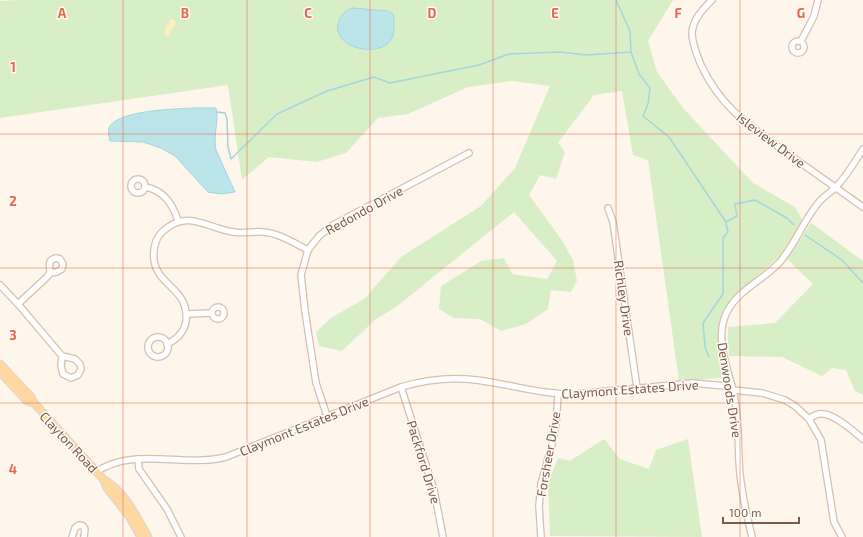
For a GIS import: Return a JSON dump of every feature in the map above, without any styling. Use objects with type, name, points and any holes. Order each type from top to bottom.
[{"type":"main road","name":"Clayton Road","points":[[0,364],[31,397],[34,403],[96,472],[104,480],[112,484],[136,516],[148,537]]},
{"type":"main road","name":"Clayton Road","points":[[0,372],[27,401],[34,403]]},
{"type":"main road","name":"Clayton Road","points":[[104,480],[107,488],[126,511],[141,537]]},
{"type":"street","name":"Isleview Drive","points":[[712,0],[697,18],[692,33],[696,51],[706,74],[719,95],[726,104],[752,128],[863,207]]},
{"type":"street","points":[[801,41],[814,16],[818,0]]},
{"type":"street","name":"Denwoods Drive","points":[[752,537],[744,502],[740,475],[737,418],[733,390],[729,381],[722,345],[723,326],[728,312],[740,294],[764,277],[783,258],[819,202],[830,190],[835,187],[854,164],[863,149]]},
{"type":"street","name":"Redondo Drive","points":[[327,416],[316,383],[301,284],[303,266],[308,250],[319,236],[332,225],[469,153]]},
{"type":"street","points":[[145,187],[159,191],[166,198],[178,221]]},
{"type":"street","name":"Richley Drive","points":[[608,208],[613,222],[637,388]]},
{"type":"street","points":[[167,344],[179,337],[182,332],[186,314],[180,294],[162,278],[154,262],[154,249],[158,237],[166,228],[178,221],[190,220],[235,233],[256,231],[268,233],[282,237],[308,250]]},
{"type":"street","points":[[18,304],[47,277],[50,272]]},
{"type":"street","points":[[0,285],[62,356]]},
{"type":"street","points":[[186,314],[211,313]]},
{"type":"street","name":"Claymont Estates Drive","points":[[96,472],[110,464],[138,459],[192,461],[216,460],[236,454],[327,416],[401,388],[428,381],[463,379],[492,382],[558,395],[693,382],[725,386],[733,390],[767,394],[785,400],[795,406],[809,419],[820,440],[834,522],[842,537]]},
{"type":"street","name":"Packford Drive","points":[[401,388],[434,490],[443,537]]},
{"type":"street","name":"Forsheer Drive","points":[[541,537],[539,506],[540,484],[556,425],[558,395]]},
{"type":"street","points":[[809,419],[821,413],[826,414],[833,417],[863,439]]},
{"type":"street","points":[[138,459],[139,469],[167,509],[181,537]]},
{"type":"street","points":[[68,537],[71,537],[75,528],[79,525],[83,526],[85,529],[84,537]]},
{"type":"green space","points":[[673,0],[648,41],[657,72],[683,108],[753,183],[795,207],[803,221],[779,257],[731,299],[725,310],[721,324],[725,373],[719,378],[679,381],[648,160],[633,155],[622,91],[594,95],[558,143],[565,152],[556,179],[540,175],[529,195],[561,239],[573,260],[577,281],[571,292],[551,290],[548,309],[526,324],[501,331],[480,319],[454,318],[439,309],[441,286],[481,261],[504,258],[512,274],[547,279],[557,261],[514,212],[396,307],[376,319],[342,351],[319,346],[316,332],[331,318],[364,299],[401,257],[481,206],[515,168],[550,86],[512,81],[468,87],[408,114],[378,118],[346,153],[317,162],[269,157],[242,180],[228,85],[0,118],[0,1]]},
{"type":"green space","points":[[811,223],[863,261],[863,395],[855,391],[846,370],[832,368],[822,376],[782,357],[729,356],[728,327],[775,323],[813,284],[787,259]]},
{"type":"green space","points":[[604,439],[620,459],[649,469],[656,450],[688,439],[702,537],[550,536],[548,483],[558,458],[570,461]]},
{"type":"sand","points":[[169,20],[175,20],[176,24],[171,30],[169,36],[167,36],[164,34],[166,27],[169,25]]},
{"type":"water","points":[[352,8],[388,11],[393,14],[393,36],[388,44],[379,48],[358,48],[349,44],[342,38],[338,30],[339,21],[344,13]]},
{"type":"water","points":[[216,108],[216,150],[235,192],[221,194],[208,192],[175,156],[161,148],[143,142],[110,141],[108,131],[110,126],[116,121],[125,117],[149,111]]},
{"type":"waterway","points":[[616,0],[630,31],[631,52],[639,74],[650,88],[648,104],[643,116],[669,137],[726,222],[737,216],[735,204],[755,200],[787,218],[794,225]]},
{"type":"waterway","points":[[217,112],[225,113],[227,119],[228,147],[231,159],[277,114],[327,91],[374,77],[390,83],[479,65],[509,54],[560,52],[586,55],[631,52]]},
{"type":"waterway","points":[[709,357],[705,347],[703,323],[723,294],[723,238],[728,232],[726,223]]},
{"type":"waterway","points":[[805,235],[842,260],[863,283]]}]
